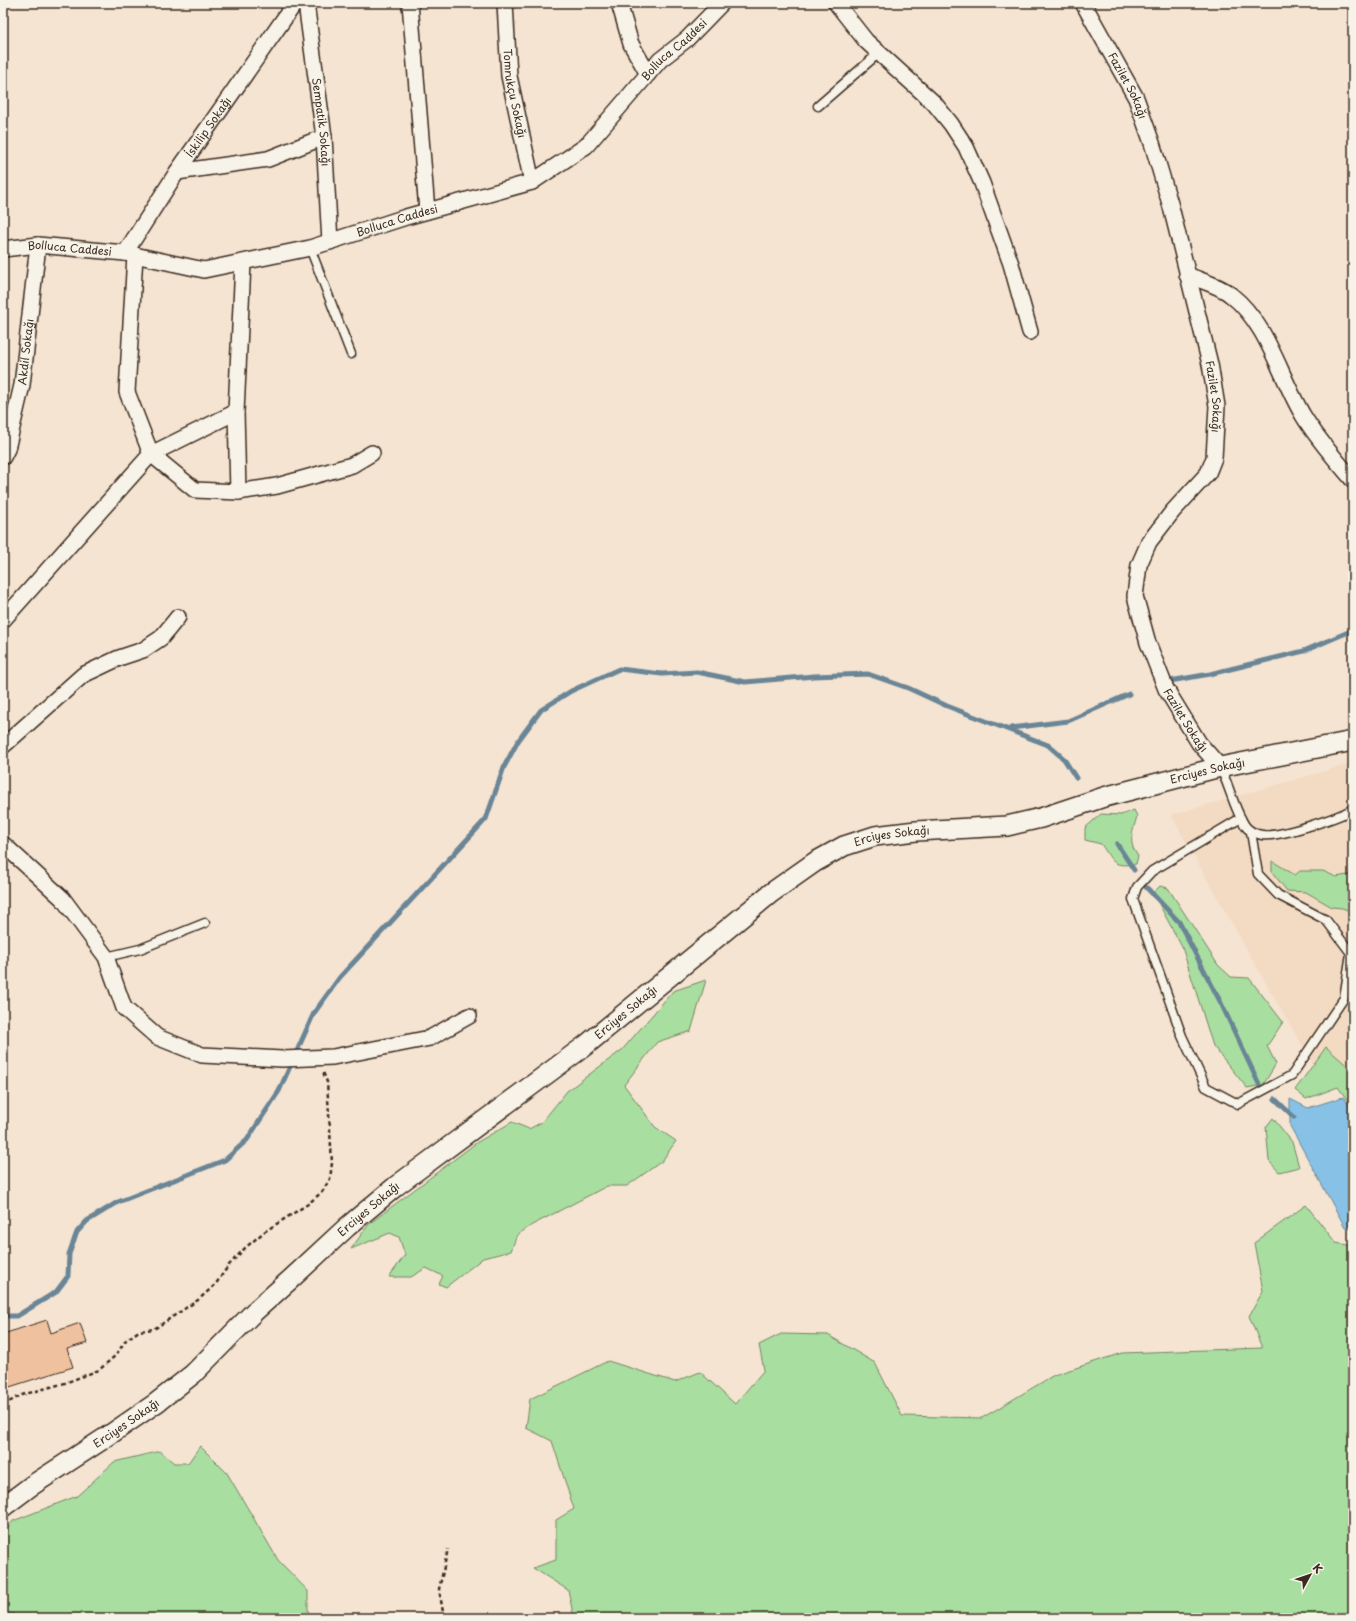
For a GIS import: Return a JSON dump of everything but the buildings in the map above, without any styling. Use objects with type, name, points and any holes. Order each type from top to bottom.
[{"type":"street","name":"İskilip Sokağı","points":[[130,254],[177,172],[296,3]]},
{"type":"street","name":"Sempatik Sokağı","points":[[306,3],[324,137],[330,242]]},
{"type":"street","points":[[410,3],[427,211]]},
{"type":"street","name":"Tomrukçu Sokağı","points":[[504,3],[509,76],[532,182]]},
{"type":"street","points":[[619,3],[631,44],[648,74]]},
{"type":"street","name":"Bolluca Caddesi","points":[[3,249],[38,245],[130,254],[204,270],[310,248],[427,211],[532,182],[586,146],[660,60],[687,39],[722,3]]},
{"type":"street","points":[[836,3],[866,41],[934,103],[951,124],[966,147],[982,183],[1006,250],[1030,332]]},
{"type":"street","name":"Fazilet Sokağı","points":[[1083,3],[1136,98],[1152,143],[1210,364],[1217,406],[1214,458],[1208,473],[1173,511],[1149,542],[1139,565],[1135,596],[1148,643],[1166,689],[1200,743],[1220,767]]},
{"type":"street","points":[[177,172],[268,159],[324,137]]},
{"type":"street","name":"Akdil Sokağı","points":[[3,457],[7,449],[22,385],[38,245]]},
{"type":"street","points":[[130,254],[127,392],[151,454],[195,490],[238,492],[277,486],[352,465],[372,453]]},
{"type":"street","points":[[238,492],[236,412],[243,263]]},
{"type":"street","points":[[1186,275],[1210,284],[1230,295],[1248,313],[1264,336],[1304,418],[1324,447],[1353,480]]},
{"type":"street","points":[[3,620],[151,454],[236,412]]},
{"type":"street","points":[[3,746],[83,675],[119,658],[143,650],[161,638],[178,617]]},
{"type":"street","name":"Erciyes Sokağı","points":[[3,1507],[31,1486],[156,1404],[193,1374],[292,1278],[396,1186],[586,1045],[771,893],[815,862],[844,846],[875,836],[916,831],[1007,826],[1041,818],[1104,797],[1220,767],[1353,741]]},
{"type":"street","points":[[3,844],[63,899],[106,956],[124,1008],[157,1037],[202,1055],[282,1059],[333,1057],[430,1038],[469,1016]]},
{"type":"lane","points":[[818,106],[879,53]]},
{"type":"lane","points":[[310,248],[351,354]]},
{"type":"lane","points":[[1220,767],[1244,824],[1251,832],[1261,836],[1272,835],[1300,828],[1353,809]]},
{"type":"lane","points":[[1241,818],[1152,871],[1137,887],[1133,899],[1182,1036],[1206,1087],[1238,1104],[1292,1074],[1344,998],[1352,952],[1326,920],[1278,894],[1258,874],[1251,832]]},
{"type":"lane","points":[[106,956],[140,949],[205,923]]},
{"type":"path","points":[[3,1405],[22,1395],[65,1383],[99,1370],[116,1355],[126,1340],[139,1331],[154,1329],[198,1300],[215,1285],[230,1264],[245,1248],[264,1232],[308,1204],[322,1192],[330,1179],[332,1163],[327,1082],[321,1068],[306,1059]]},
{"type":"path","points":[[444,1618],[439,1589],[448,1549]]},
{"type":"shaded area","points":[[1353,763],[1353,1091],[1322,1079],[1277,1003],[1171,815]]},
{"type":"green space","points":[[1134,810],[1137,816],[1132,841],[1138,856],[1136,864],[1118,864],[1111,859],[1101,844],[1085,840],[1085,828],[1101,814],[1121,815]]},
{"type":"green space","points":[[1272,861],[1295,875],[1300,871],[1323,871],[1336,877],[1353,874],[1353,912],[1342,908],[1332,907],[1306,892],[1287,891],[1272,872]]},
{"type":"green space","points":[[1160,886],[1168,888],[1218,965],[1231,977],[1249,978],[1283,1022],[1267,1046],[1276,1064],[1263,1085],[1247,1088],[1213,1046],[1182,947],[1153,893]]},
{"type":"green space","points":[[706,980],[691,1031],[657,1042],[624,1085],[655,1127],[676,1141],[662,1161],[627,1186],[607,1186],[532,1225],[517,1235],[511,1251],[483,1258],[446,1287],[439,1284],[443,1276],[426,1268],[411,1277],[389,1277],[405,1255],[399,1237],[390,1233],[351,1249],[369,1224],[476,1143],[512,1122],[529,1129],[542,1122],[567,1091],[622,1050],[673,991]]},
{"type":"green space","points":[[1326,1047],[1353,1071],[1353,1108],[1338,1087],[1306,1099],[1295,1090]]},
{"type":"green space","points":[[1273,1118],[1292,1142],[1299,1167],[1279,1172],[1269,1161],[1266,1127]]},
{"type":"green space","points":[[1306,1205],[1336,1243],[1353,1246],[1353,1618],[574,1618],[568,1590],[533,1568],[556,1560],[556,1520],[574,1509],[552,1441],[526,1428],[530,1399],[608,1361],[675,1382],[700,1372],[735,1404],[764,1370],[759,1345],[781,1334],[828,1335],[875,1363],[902,1416],[982,1418],[1054,1375],[1122,1353],[1262,1348],[1249,1316],[1263,1291],[1254,1243]]},
{"type":"green space","points":[[200,1446],[227,1473],[278,1560],[308,1591],[308,1611],[312,1618],[17,1618],[14,1614],[9,1613],[10,1618],[3,1618],[3,1535],[13,1521],[77,1496],[114,1462],[160,1451],[174,1463],[188,1463]]},
{"type":"water","points":[[1343,1097],[1352,1108],[1350,1128],[1353,1132],[1353,1228],[1345,1227],[1290,1126],[1290,1099],[1308,1108]]},
{"type":"waterway","points":[[1170,681],[1210,674],[1304,651],[1353,630]]},
{"type":"waterway","points":[[3,1316],[17,1316],[56,1292],[68,1276],[69,1254],[77,1232],[87,1221],[118,1202],[225,1160],[247,1140],[279,1091],[314,1013],[340,977],[486,819],[504,767],[518,741],[541,710],[571,691],[619,669],[662,674],[697,672],[745,682],[814,676],[868,674],[908,688],[947,706],[1048,745],[1064,759],[1076,778]]},
{"type":"waterway","points":[[1011,728],[1068,721],[1129,694]]},
{"type":"waterway","points":[[1117,844],[1134,870]]},
{"type":"waterway","points":[[1146,887],[1179,922],[1221,1003],[1259,1084]]},
{"type":"waterway","points":[[1275,1099],[1294,1117]]}]
